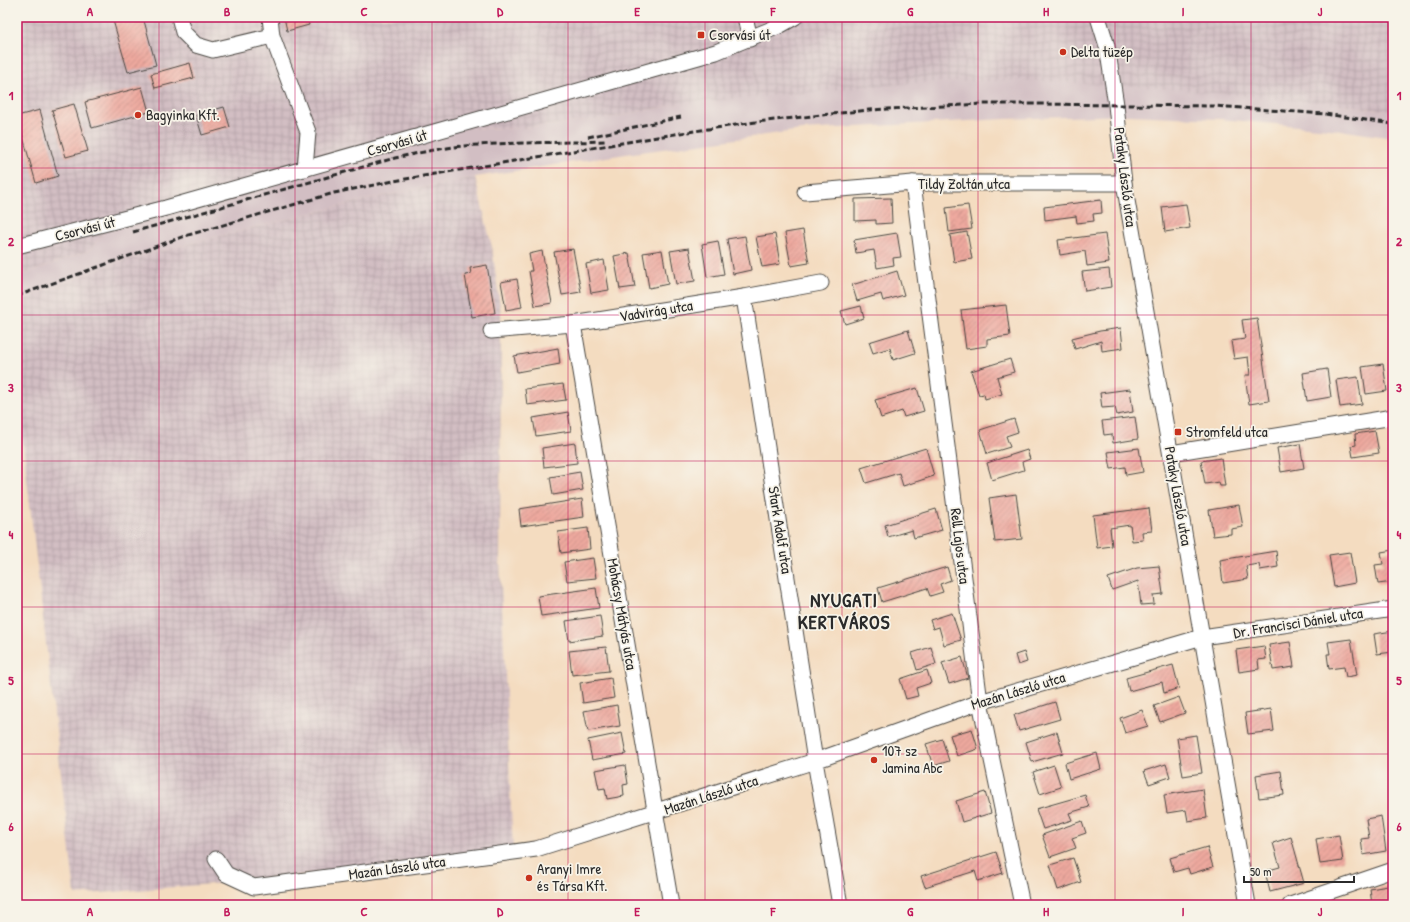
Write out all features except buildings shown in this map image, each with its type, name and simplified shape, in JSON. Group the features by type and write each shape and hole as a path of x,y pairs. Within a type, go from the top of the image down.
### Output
{"street":[{"path":"179,17 183,32 196,45 213,50 272,36"},
{"path":"270,17 272,36 308,132 305,169"},
{"path":"745,17 750,39"},
{"name":"Csorvási út","path":"17,246 166,208 716,52 750,39 795,17"},
{"name":"Pataky László utca","path":"1098,17 1107,46 1116,105 1124,184 1248,905"},
{"name":"Tildy Zoltán utca","path":"805,192 912,184 1124,184"},
{"name":"Rell Lajos utca","path":"912,184 980,702 1022,905"},
{"name":"Vadvirág utca","path":"491,331 573,324 744,297 821,283"},
{"name":"Stark Adolf utca","path":"744,297 815,761 840,905"},
{"name":"Mohácsy Mátyás utca","path":"573,324 671,905"},
{"path":"1170,453 1393,417"},
{"name":"Dr. Francisci Dániel utca","path":"1202,637 1393,609"},
{"name":"Mazán László utca","path":"216,860 226,874 254,887 536,849 655,813 815,761 980,702 1202,637"},
{"path":"1290,905 1393,870"}],"shaded area":[{"path":"17,17 1393,17 1393,112 1336,104 679,104 604,119 523,128 465,129 111,223 90,250 17,277"},
{"path":"1022,80 1146,87 1336,104 1393,112 1393,138 1340,130 1220,119 1129,115 1005,119 802,130 626,154 475,177 368,199 120,261 17,302 17,277 90,250 111,223 465,129 523,128 604,119 679,104 911,83"},
{"path":"475,177 492,247 501,314 500,561 513,852 237,882 75,895 17,392 17,302 120,261 368,199"}],"railway":[{"path":"17,296 185,236 334,193 394,181 681,133 756,122 869,110 983,104 1036,104 1214,106 1325,114 1393,124"},
{"path":"588,137 681,117"},
{"path":"133,232 395,158 438,149 517,143 605,141"}],"place":[{"name":"Csorvási út","path":"701,35"},
{"name":"Delta tüzép","path":"1063,52"},
{"name":"Bagyinka Kft.","path":"138,115"},
{"name":"Stromfeld utca","path":"1178,432"},
{"name":"107 sz Jamina Abc","path":"874,760"},
{"name":"Aranyi Imre és Társa Kft.","path":"529,878"}],"district":[{"name":"NYUGATI KERTVÁROS","path":"844,611"}]}
